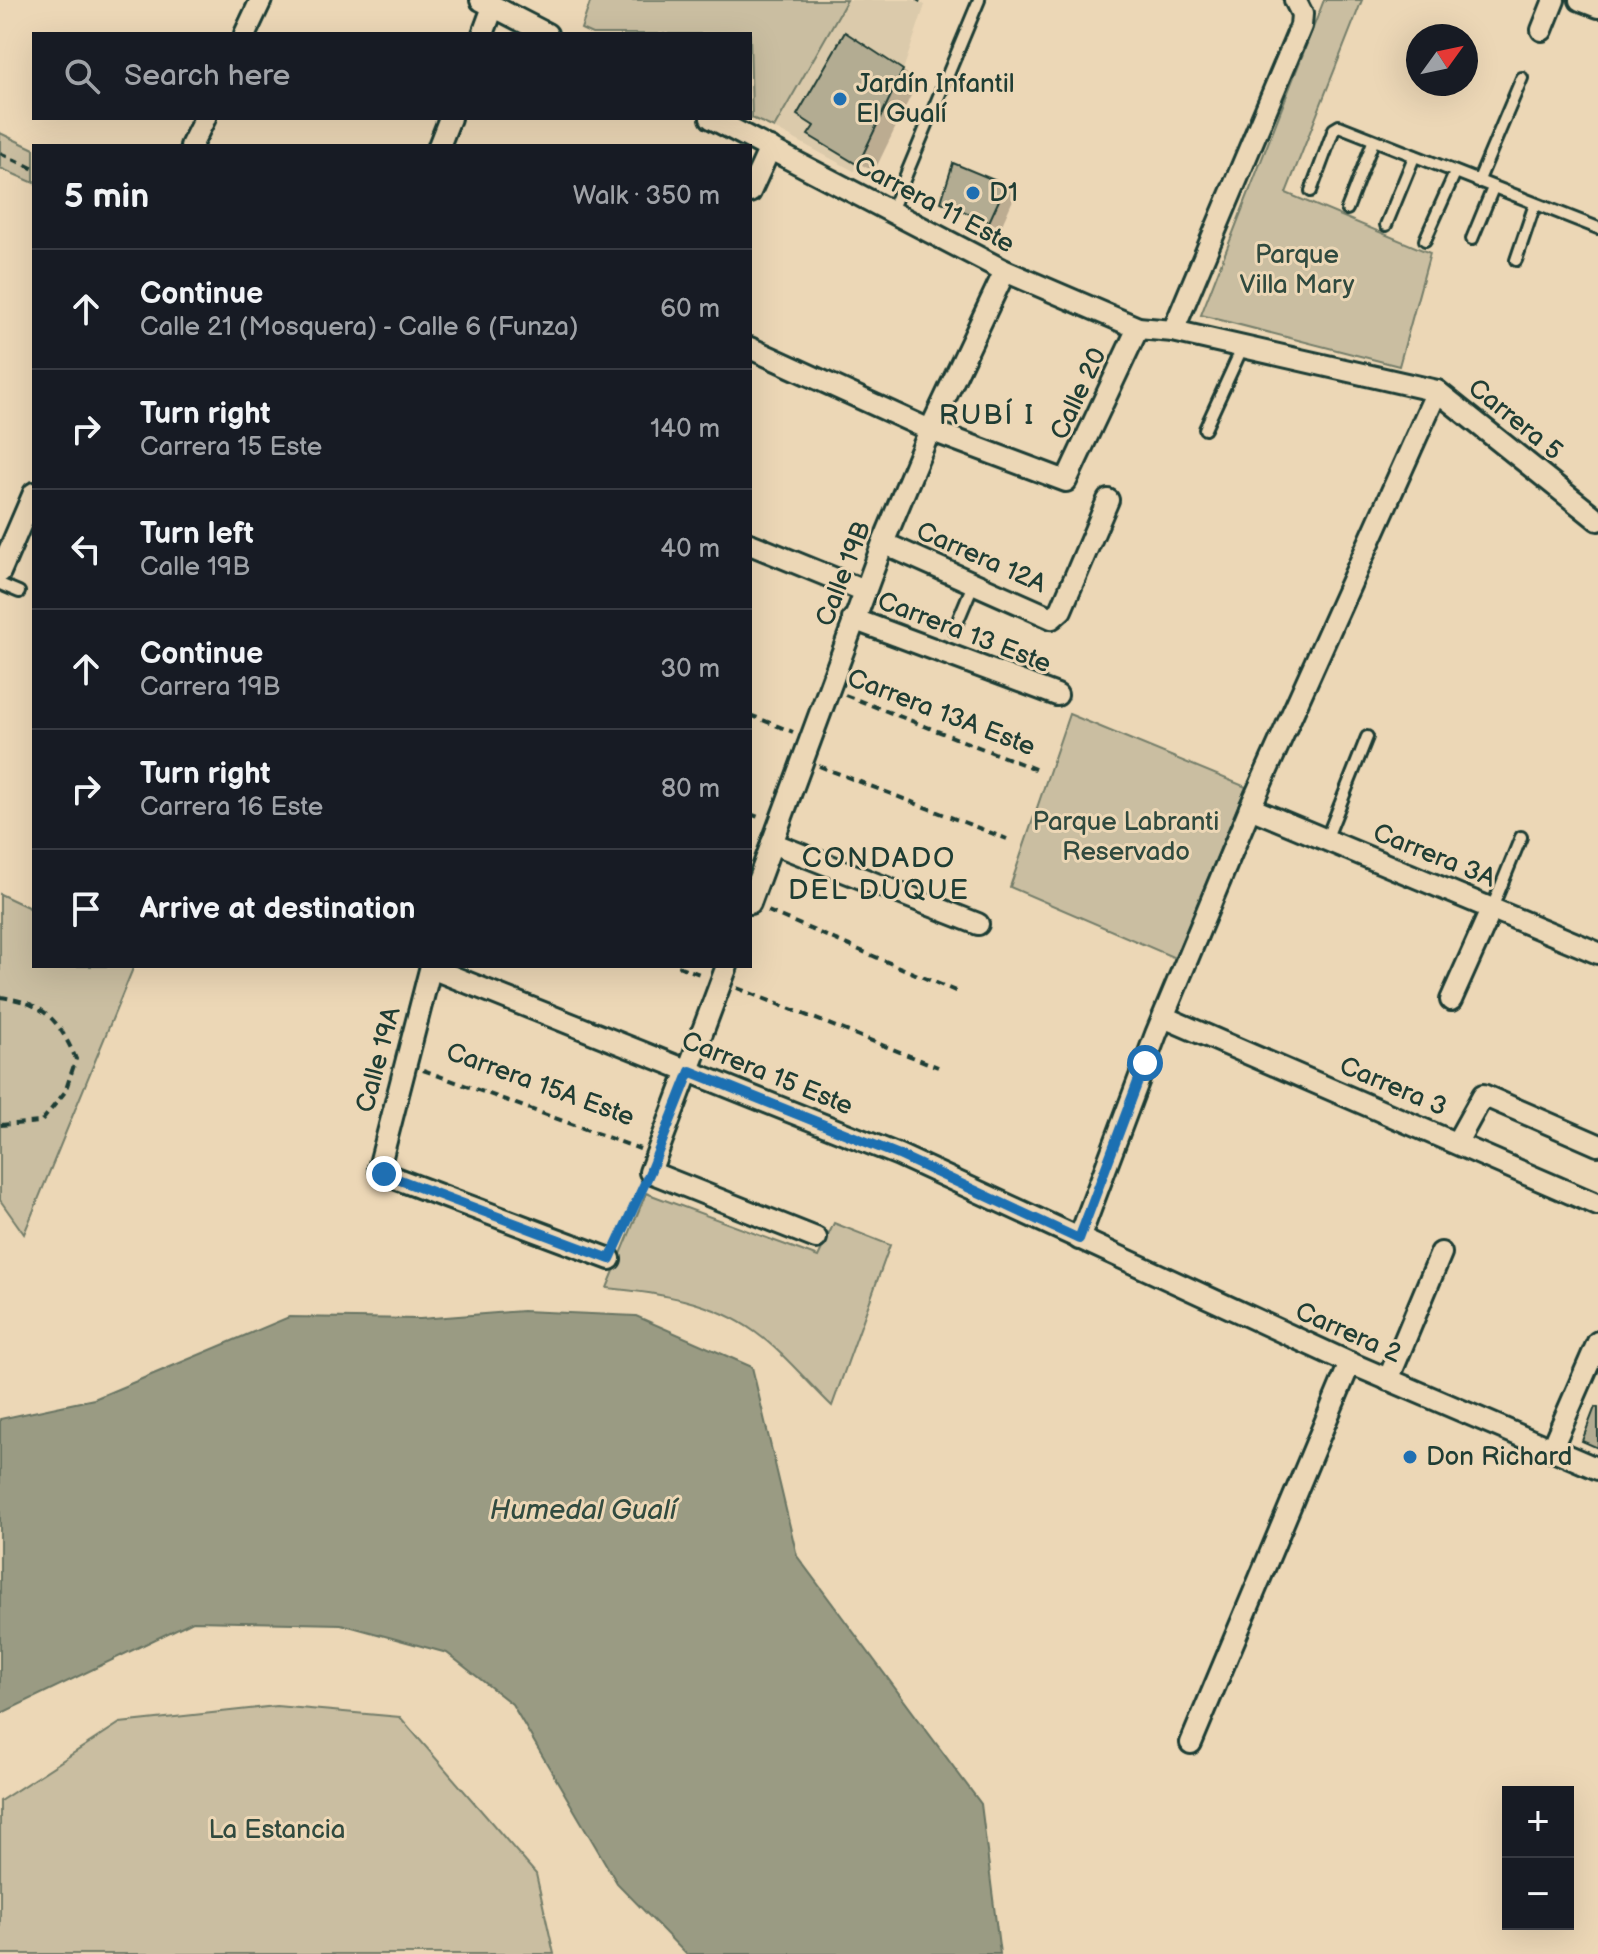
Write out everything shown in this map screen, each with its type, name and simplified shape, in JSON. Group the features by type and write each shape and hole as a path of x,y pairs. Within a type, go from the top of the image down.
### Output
{"street":[{"path":"246,32 261,0"},
{"path":"1542,30 1554,0"},
{"path":"1580,0 1598,7"},
{"path":"483,32 487,3 543,32"},
{"path":"1173,331 1301,26 1298,7"},
{"path":"192,144 204,120"},
{"path":"440,144 449,120"},
{"name":"Carrera 11 Este","path":"715,120 1005,271 1138,328"},
{"path":"752,188 770,148"},
{"name":"Calle 19B","path":"757,906 772,843 853,619 930,430 1005,271"},
{"path":"1079,1239 1156,1027 1250,808 1273,742 1437,391 1173,331 1138,328"},
{"name":"Calle 20","path":"930,430 1066,481 1138,328"},
{"path":"752,349 930,430"},
{"name":"Carrera 5","path":"1437,391 1597,517"},
{"path":"0,572 7,541 32,497"},
{"name":"Carrera 12A","path":"883,543 1052,618 1057,615 1108,500"},
{"name":"Carrera 13 Este","path":"752,545 865,591"},
{"name":"Carrera 13 Este","path":"853,619 1057,695"},
{"name":"Carrera 3A","path":"1250,808 1598,953"},
{"path":"772,843 978,924"},
{"path":"1451,1000 1492,908"},
{"name":"Calle 19A","path":"431,968 379,1168 384,1174 610,1259"},
{"name":"Carrera 15 Este","path":"433,968 899,1155 1079,1239"},
{"path":"724,974 654,1164 816,1238"},
{"name":"Carrera 3","path":"1156,1027 1457,1142 1598,1205"},
{"name":"Carrera 3","path":"1457,1142 1483,1095 1598,1145"},
{"name":"Carrera 2","path":"1079,1239 1388,1380 1598,1469"},
{"path":"1388,1380 1441,1253"},
{"path":"1551,1450 1598,1342"},
{"path":"1191,1743 1350,1363"}],"lane":[{"path":"891,211 979,0"},
{"path":"1478,182 1522,78"},
{"path":"1311,191 1334,129 1339,126 1373,142 1598,228"},
{"path":"1347,209 1373,142"},
{"path":"1386,225 1414,157"},
{"path":"1425,240 1455,173"},
{"path":"1472,239 1493,188"},
{"path":"1516,260 1535,204"},
{"path":"1205,429 1243,346"},
{"path":"954,630 974,582"},
{"path":"0,584 19,592"},
{"path":"1326,840 1367,737"},
{"path":"1492,908 1521,837"}],"path":[{"path":"0,153 32,168"},
{"name":"Carrera 13A Este","path":"828,688 1040,771"},
{"path":"752,716 810,739"},
{"path":"802,759 1007,839"},
{"path":"757,906 960,993"},
{"path":"690,968 724,974 938,1067"},
{"path":"0,997 24,1000 50,1014 76,1059 65,1092 41,1122 0,1125"},
{"name":"Carrera 15A Este","path":"405,1064 654,1164"},
{"path":"610,1259 654,1164"}],"shaded area":[{"name":"Jardín Infantil El Gualí","path":"847,0 914,0 925,5 903,70 854,171 774,128"}],"green space":[{"path":"591,0 847,0 774,128 752,118 752,32 588,32 581,29"},
{"name":"Parque Villa Mary","path":"1324,0 1362,0 1286,193 1430,253 1399,366 1201,315"},
{"path":"0,133 32,148 32,182 0,168"},
{"name":"Parque Labranti Reservado","path":"1069,714 1246,787 1175,958 1010,887"},
{"path":"0,894 32,909 32,968 133,968 24,1234 0,1200"},
{"path":"646,1193 818,1257 834,1223 890,1245 832,1406 775,1349 738,1321 684,1300 607,1288"},
{"name":"La Estancia","path":"276,1706 400,1717 536,1874 554,1954 0,1954 0,1801 120,1723"}],"water":[{"name":"Humedal Gualí","path":"523,1311 636,1316 752,1367 797,1556 981,1804 1000,1954 686,1954 617,1883 512,1704 447,1653 341,1624 193,1621 0,1714 0,1419 94,1399 289,1317 420,1319"}],"building":[{"path":"845,32 903,70 858,165 808,135 814,126 797,115"},
{"name":"D1","path":"953,163 1006,185 989,222 941,202"},
{"path":"1595,1407 1598,1408 1598,1448 1582,1441"}],"place":[{"name":"Jardín Infantil El Gualí","path":"840,99"},
{"name":"D1","path":"973,193"},
{"name":"Don Richard","path":"1410,1457"}],"district":[{"name":"RUBÍ I","path":"987,415"},
{"name":"CONDADO DEL DUQUE","path":"879,874"}],"route":[{"path":"384,1174 610,1259 650,1172 690,1071 899,1155 1079,1239 1145,1063"}]}
